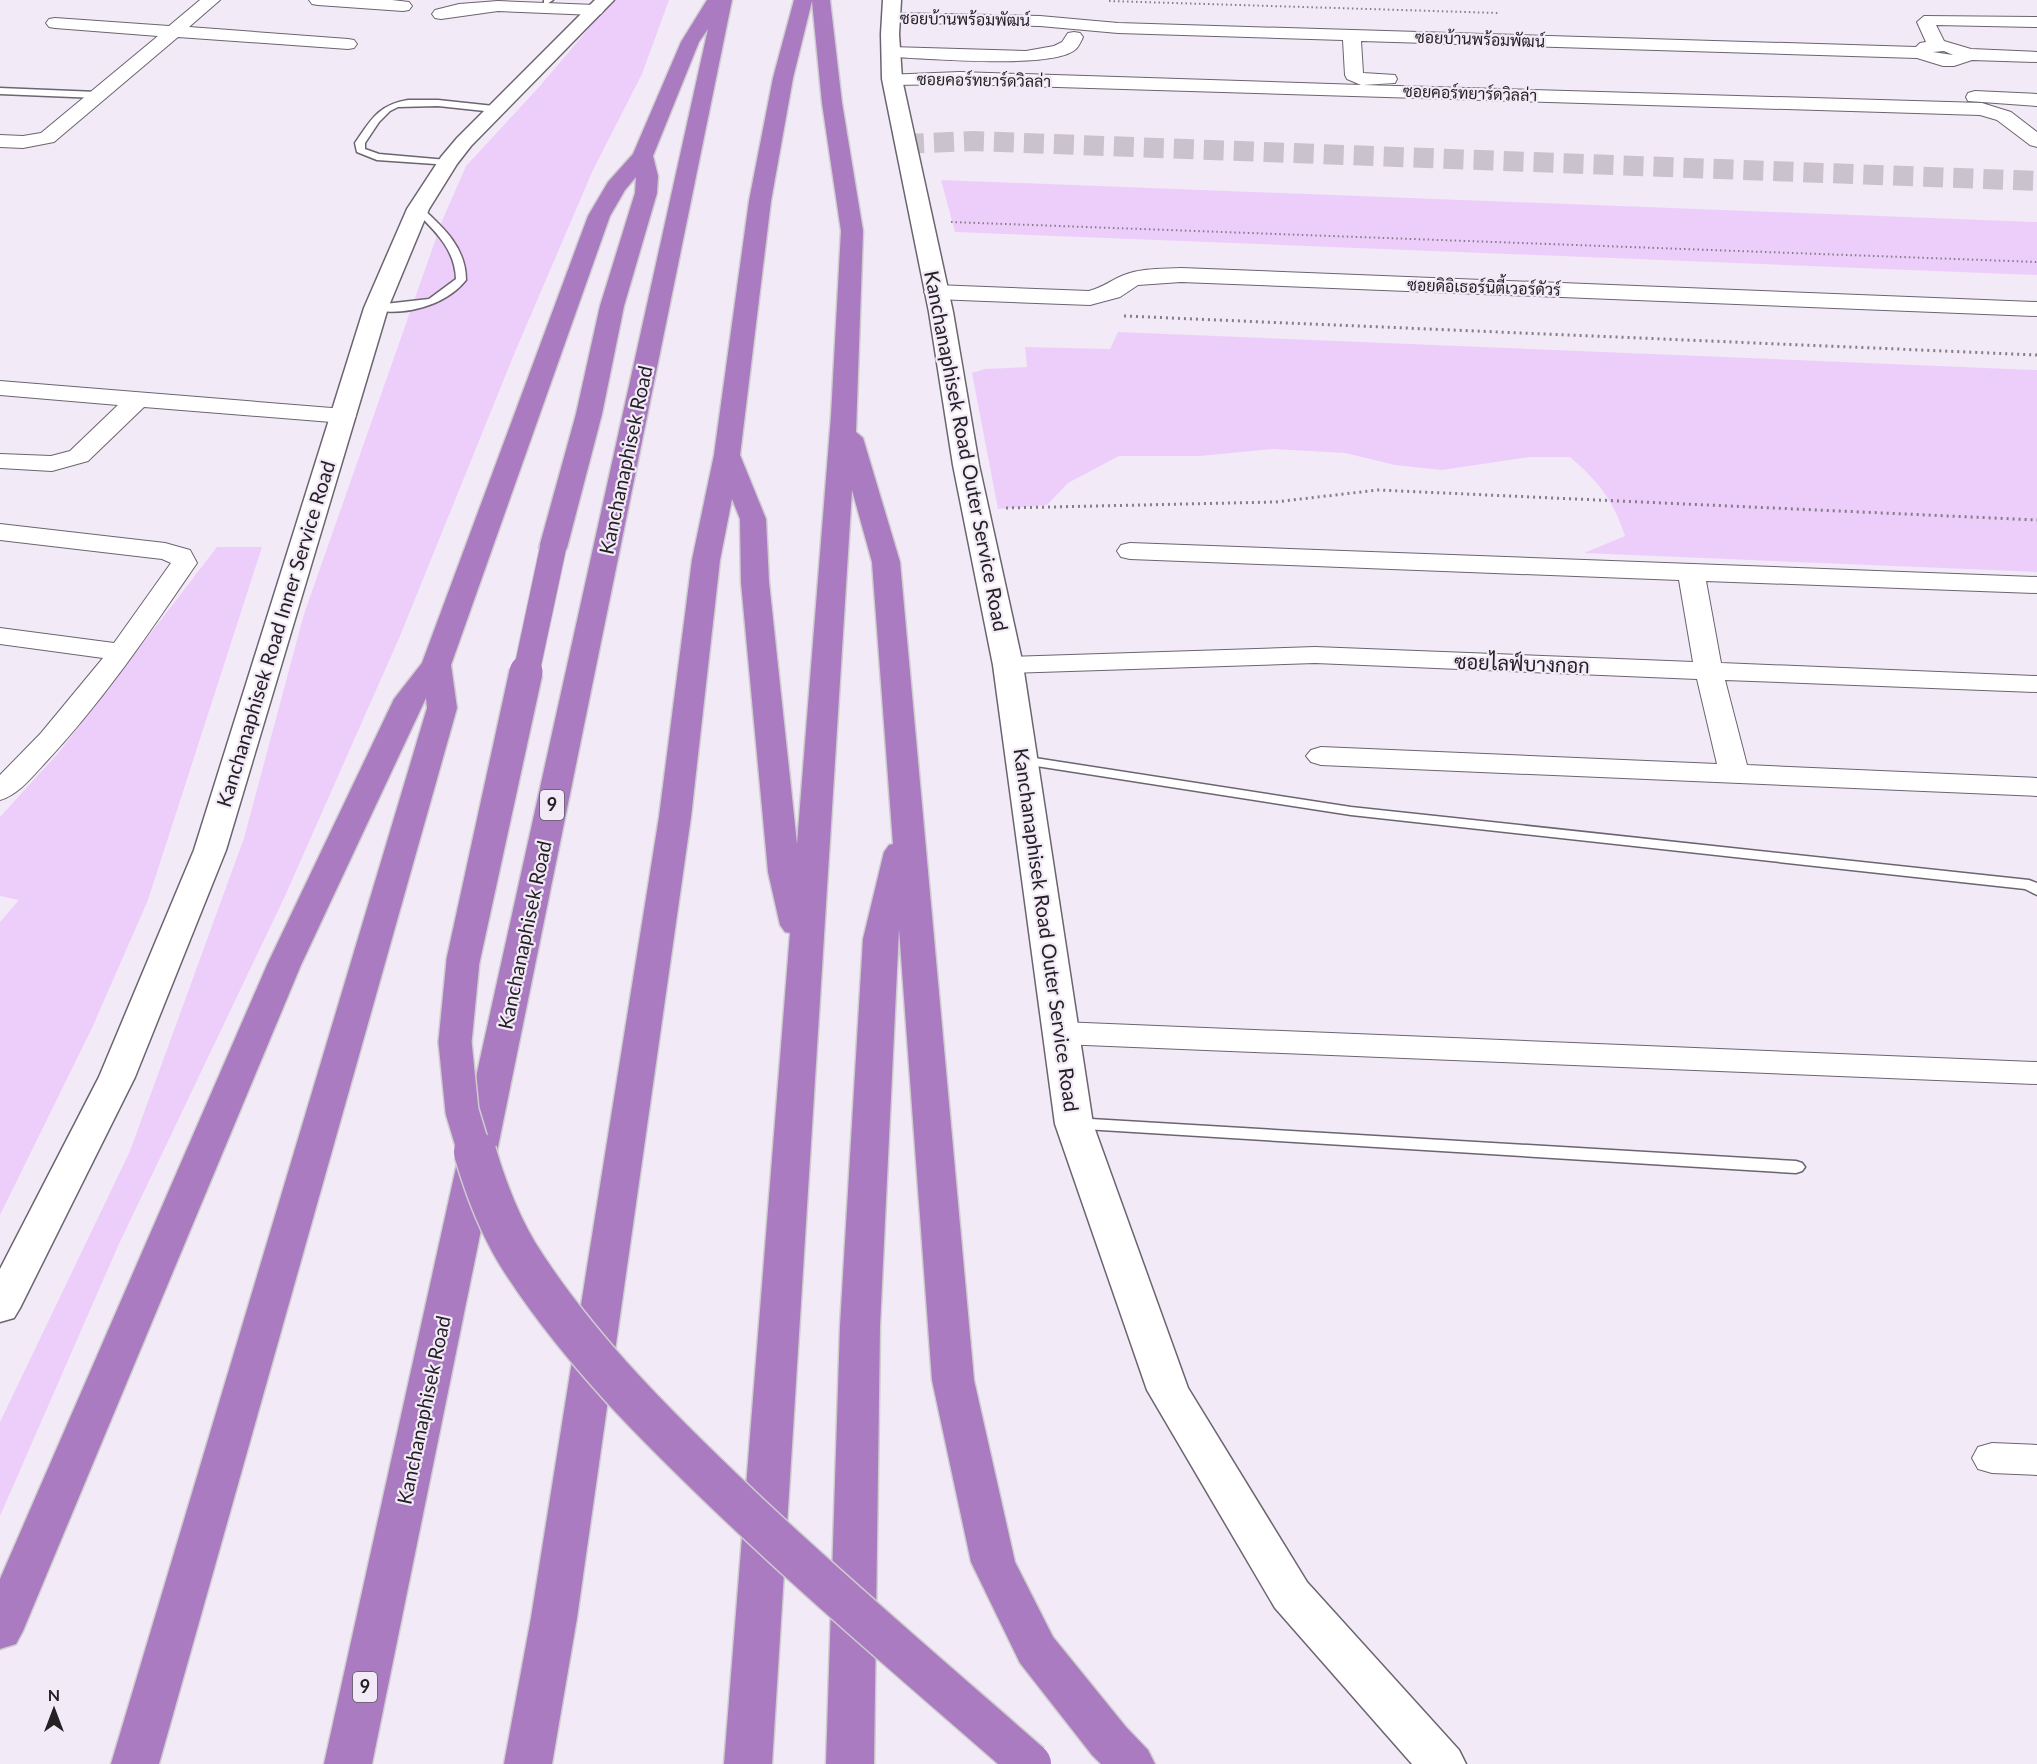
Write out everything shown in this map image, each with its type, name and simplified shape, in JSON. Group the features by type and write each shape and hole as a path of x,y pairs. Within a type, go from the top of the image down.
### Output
{"highway":[{"path":"0,1631 284,965 409,699 436,665 599,216 616,187 643,156 690,42 716,0"},
{"name":"Kanchanaphisek Road","path":"348,1764 723,0"},
{"path":"528,1764 554,1618 675,816 706,560 727,455 760,201 783,78 803,0"},
{"path":"748,1764 844,417 852,231 832,104 821,0"},
{"path":"643,156 647,176 646,193 612,306 589,414 553,548 464,961 455,1042 462,1111 484,1180 516,1251 566,1323 670,1441 796,1559 1030,1764"},
{"path":"844,417 886,562 953,1380 993,1562 1036,1650 1109,1741 1131,1764"},
{"path":"727,455 753,519 755,582 784,872 805,955"},
{"path":"135,1764 442,708 436,665"},
{"path":"850,1764 860,1326 880,939 907,821"}],"main road":[{"name":"Kanchanaphisek Road Inner Service Road","path":"0,1308 117,1077 210,850 376,308 418,209 447,163 494,109 600,5"},
{"name":"Kanchanaphisek Road Outer Service Road","path":"891,32 920,221 975,509 1008,664 1074,1124 1168,1390 1291,1595 1442,1764"}],"street":[{"path":"0,141 36,142 47,138 172,30 211,0"},
{"path":"318,0 403,6"},
{"path":"441,14 456,9 490,5 600,5"},
{"path":"1964,88 1934,53 1926,22 1930,20 2037,22"},
{"name":"ซอยบ้านพร้อมพัฒน์","path":"891,32 1040,21 1118,28 1934,53 1959,49 1966,54 2037,57"},
{"path":"55,23 348,44"},
{"path":"891,32 1034,55 1069,46 1074,37 1190,41"},
{"name":"ซอยคอร์ทยาร์ดวิลล่า","path":"891,32 960,78 1982,109 1995,111 2004,116 2037,141"},
{"path":"1352,34 1354,75 1361,79 1964,88 2037,100"},
{"name":"ซอยดิอิเธอร์นิตี้เวอร์ดัวร์","path":"935,292 1090,298 1112,292 1130,280 1147,276 1181,275 2037,309"},
{"path":"0,388 344,416"},
{"path":"0,461 52,464 79,456 138,400"},
{"path":"0,532 165,551 181,556 184,563 123,652 30,764 0,791"},
{"path":"1130,551 2037,585"},
{"path":"1691,572 1709,672 1734,775"},
{"path":"0,636 123,652"},
{"name":"ซอยไลฟ์บางกอก","path":"1008,664 1315,655 2037,684"},
{"path":"1321,756 2037,787"},
{"path":"0,760 30,764"},
{"path":"1061,1033 2037,1073"},
{"path":"1992,1458 2037,1460"}],"lane":[{"path":"0,91 97,95"},
{"path":"447,163 377,157 360,150 360,143 387,108 399,104 494,109"},
{"path":"376,308 425,304 439,300 448,294 460,280 462,269 449,239 418,209"},
{"path":"1022,760 1351,811 2029,885 2037,890"},
{"path":"1074,1124 1796,1167"}],"path":[{"path":"1106,1 1498,13"},
{"path":"920,221 2037,262"},
{"path":"1120,316 2037,355"},
{"path":"975,509 1275,502 1378,490 2037,520"}],"shaded area":[{"path":"613,0 669,0 642,74 593,170 515,352 400,636 285,896 118,1246 0,1516 0,1422 130,1151 244,838 304,614 442,221 466,166 539,87"},
{"path":"941,180 2037,222 2037,275 955,232"},
{"path":"1118,332 2037,370 2037,572 1584,553 1625,536 1604,492 1570,457 1530,457 1442,470 1395,465 1345,453 1273,449 1200,456 1119,456 1068,483 1047,505 998,509 972,373 985,369 1027,367 1025,347 1110,349"},
{"path":"217,547 262,547 148,900 92,1028 0,1215 0,922 19,900 0,896 0,817 59,752"}],"tunnel":[{"path":"904,144 973,141 2037,181"}]}
